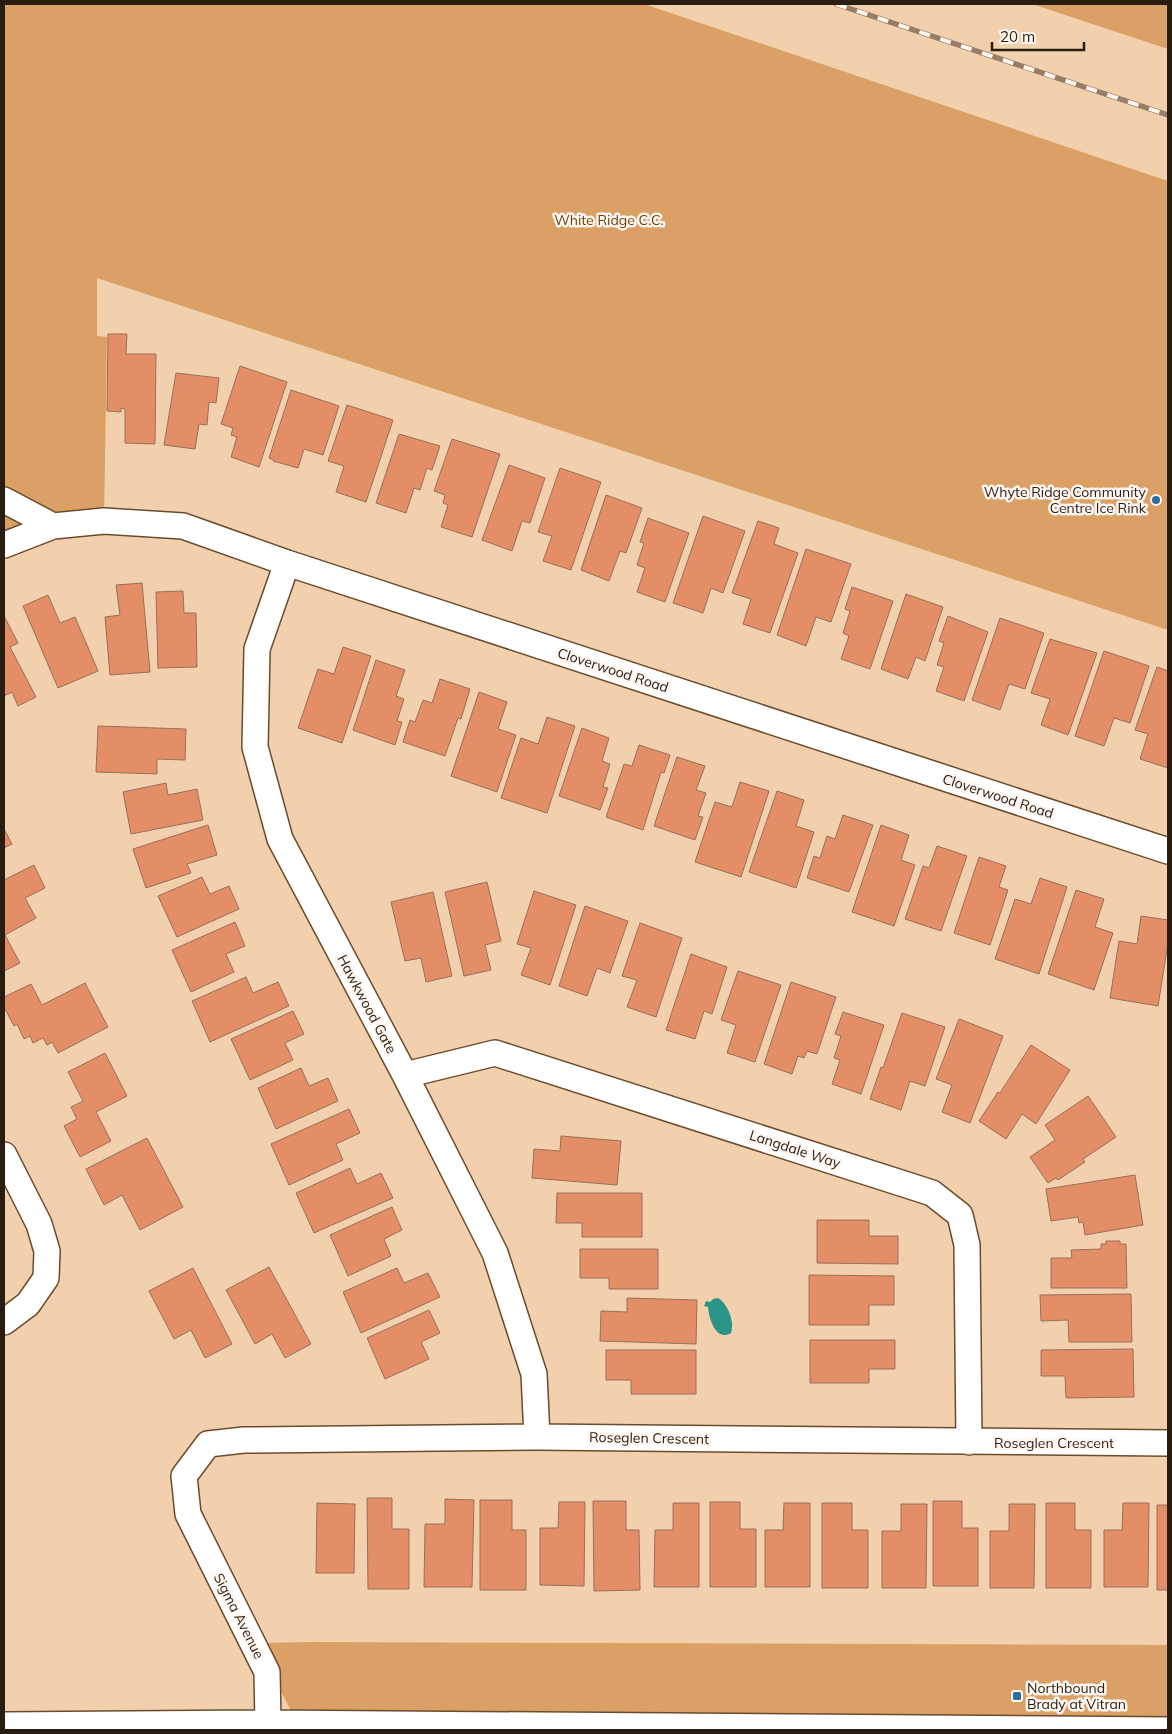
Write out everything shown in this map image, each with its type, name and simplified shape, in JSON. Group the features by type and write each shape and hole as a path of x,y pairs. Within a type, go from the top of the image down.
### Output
{"street":[{"path":"4,500 53,526"},
{"name":"Cloverwood Road","path":"4,545 53,526 104,521 183,526 287,563 1168,852"},
{"name":"Hawkwood Gate","path":"287,563 257,649 255,747 280,839 405,1075 495,1253 534,1374 537,1437"},
{"name":"Langdale Way","path":"405,1075 495,1053 932,1193 960,1215 967,1245 969,1442"},
{"path":"4,1156 39,1224 46,1250 46,1278 28,1304 4,1322"},
{"name":"Roseglen Crescent","path":"188,1514 184,1476 208,1444 244,1440 537,1437 1168,1443"},
{"name":"Sigma Avenue","path":"188,1514 267,1672 268,1723"},
{"path":"4,1725 268,1723 1168,1730"}],"green space":[{"name":"White Ridge C.C.","path":"4,4 644,4 1168,181 1168,630 97,278 97,336 107,337 104,521 4,545"},
{"path":"1032,4 1168,4 1168,49"},
{"path":"255,1643 1168,1645 1168,1722 295,1718"}],"water":[{"path":"718,1298 725,1304 731,1319 731,1333 726,1335 717,1332 712,1323 708,1307 704,1306 706,1301 710,1302"}],"building":[{"path":"108,334 127,334 126,354 156,354 155,444 125,443 125,409 121,408 121,412 107,411"},
{"path":"240,366 287,382 259,467 231,457 237,437 231,435 233,428 221,424"},
{"path":"176,373 219,378 216,403 209,402 207,425 199,424 195,449 164,445"},
{"path":"291,390 339,406 323,455 304,449 298,468 273,461 269,458"},
{"path":"347,405 393,420 366,502 336,492 344,466 328,461"},
{"path":"399,434 440,446 432,470 427,468 420,490 414,488 406,513 376,503"},
{"path":"452,439 500,454 472,537 441,527 448,505 443,503 445,495 434,491"},
{"path":"509,465 545,478 530,523 522,521 512,551 482,540"},
{"path":"560,468 601,482 571,570 543,561 552,536 538,532"},
{"path":"606,495 642,508 626,553 620,551 609,581 581,570"},
{"path":"703,516 745,531 723,593 711,588 703,613 673,603"},
{"path":"648,518 689,533 665,602 637,592 645,568 637,565 644,543 640,542"},
{"path":"758,521 779,528 774,544 798,553 770,633 743,624 751,599 732,593"},
{"path":"806,549 851,564 831,622 816,617 806,646 777,635"},
{"path":"142,583 150,672 110,675 105,617 120,615 116,585"},
{"path":"852,587 893,601 870,669 841,659 849,636 843,633 850,611 845,609"},
{"path":"183,591 184,613 196,613 197,667 158,668 156,592"},
{"path":"906,594 943,607 925,661 916,657 908,679 881,669"},
{"path":"48,595 60,623 75,617 98,671 58,688 23,606"},
{"path":"4,616 18,643 10,647 36,697 18,706 12,692 4,696"},
{"path":"948,616 988,632 964,701 936,691 944,667 937,665 944,643 939,641"},
{"path":"1000,618 1044,633 1025,689 1009,684 1000,710 972,700"},
{"path":"1050,639 1097,653 1068,735 1041,725 1050,699 1031,693"},
{"path":"343,647 371,656 342,743 298,728 318,669 334,674"},
{"path":"1104,651 1149,666 1130,723 1114,718 1104,746 1075,736"},
{"path":"376,660 405,670 396,696 404,699 397,721 402,722 395,745 353,730"},
{"path":"1157,667 1168,671 1168,768 1140,759 1148,734 1135,730"},
{"path":"440,679 470,689 461,719 458,718 445,756 403,742 410,720 415,722 423,700 432,703"},
{"path":"479,692 507,702 498,729 516,735 497,792 451,776"},
{"path":"547,717 575,726 547,813 501,798 521,738 538,744"},
{"path":"98,726 186,729 185,760 157,759 157,774 96,772"},
{"path":"582,728 609,738 602,761 610,764 603,787 608,788 600,810 559,796"},
{"path":"639,745 670,755 664,773 661,772 643,830 606,817 624,764 632,766"},
{"path":"677,757 705,766 696,790 706,793 698,816 703,817 695,840 654,826"},
{"path":"740,782 769,791 741,877 695,862 715,802 732,807"},
{"path":"166,783 168,795 197,789 203,820 131,834 123,792"},
{"path":"777,791 804,800 796,826 814,832 796,888 749,872"},
{"path":"843,815 873,825 849,892 807,878 814,856 820,858 827,836 835,839"},
{"path":"208,825 217,855 187,864 191,873 146,888 133,849"},
{"path":"881,825 909,835 901,860 915,865 894,926 852,912"},
{"path":"4,829 12,844 4,848"},
{"path":"937,846 967,856 941,931 905,919 923,866 929,868"},
{"path":"979,857 1006,866 999,887 1008,890 990,945 954,933"},
{"path":"34,865 45,888 25,898 36,918 5,935 20,963 4,971 4,880"},
{"path":"202,877 210,894 229,886 239,909 177,937 158,896"},
{"path":"1040,878 1067,887 1039,974 995,959 1015,899 1031,904"},
{"path":"487,882 501,941 485,945 491,970 464,976 445,892"},
{"path":"1076,890 1104,899 1095,927 1113,933 1094,990 1048,974"},
{"path":"534,891 576,905 550,985 521,975 531,948 517,944"},
{"path":"433,892 452,976 426,982 421,958 405,961 391,902"},
{"path":"585,906 628,921 610,973 597,968 587,996 559,986"},
{"path":"1141,916 1168,920 1168,943 1158,1006 1110,998 1119,941 1137,944"},
{"path":"235,922 245,946 226,954 234,972 191,992 172,950"},
{"path":"640,923 682,938 656,1017 627,1007 637,980 622,976"},
{"path":"691,954 727,967 712,1014 704,1011 695,1039 666,1030"},
{"path":"738,971 781,985 755,1062 727,1053 736,1025 721,1020"},
{"path":"246,977 253,993 278,982 289,1006 210,1042 192,1001"},
{"path":"791,982 836,997 817,1054 807,1051 804,1058 798,1056 792,1074 764,1064"},
{"path":"85,983 108,1027 58,1053 52,1042 47,1045 43,1038 33,1043 30,1036 24,1039 17,1024 14,1026 4,1007 4,997 31,984 42,1005"},
{"path":"293,1011 304,1034 285,1043 293,1060 250,1080 231,1039"},
{"path":"843,1012 884,1025 861,1094 832,1084 840,1060 834,1058 841,1036 835,1034"},
{"path":"902,1013 945,1027 925,1086 910,1081 901,1110 870,1099"},
{"path":"959,1019 1003,1036 970,1123 942,1112 952,1085 936,1079"},
{"path":"1031,1045 1070,1070 1036,1124 1022,1114 1006,1139 979,1121 998,1092 1000,1093"},
{"path":"105,1053 127,1096 96,1112 111,1141 80,1157 64,1126 77,1119 71,1107 83,1101 68,1072"},
{"path":"301,1068 309,1086 328,1078 338,1101 276,1129 258,1088"},
{"path":"1088,1096 1116,1137 1083,1159 1085,1162 1058,1180 1056,1178 1048,1183 1030,1157 1055,1140 1045,1125"},
{"path":"349,1109 360,1133 336,1144 343,1160 289,1185 271,1144"},
{"path":"561,1136 621,1141 617,1185 532,1178 534,1149 560,1151"},
{"path":"147,1138 183,1207 140,1230 122,1195 104,1205 86,1169"},
{"path":"350,1168 357,1184 381,1173 393,1198 314,1233 296,1193"},
{"path":"1135,1175 1143,1225 1085,1235 1083,1222 1079,1223 1078,1217 1051,1221 1046,1189"},
{"path":"557,1193 642,1193 642,1237 582,1237 582,1223 556,1223"},
{"path":"392,1207 402,1230 384,1239 391,1256 348,1276 330,1235"},
{"path":"817,1220 869,1220 869,1236 898,1236 898,1264 817,1263"},
{"path":"1106,1241 1120,1241 1120,1244 1126,1244 1127,1288 1051,1288 1051,1258 1072,1258 1071,1250 1101,1249 1101,1244 1106,1244"},
{"path":"580,1249 658,1249 658,1289 609,1289 609,1278 580,1278"},
{"path":"269,1267 311,1344 285,1358 272,1334 255,1344 226,1290"},
{"path":"193,1268 232,1344 205,1358 191,1330 174,1339 149,1291"},
{"path":"397,1268 404,1283 428,1273 440,1297 361,1333 343,1292"},
{"path":"809,1275 894,1276 894,1305 869,1305 869,1325 809,1325"},
{"path":"1131,1294 1132,1342 1069,1342 1068,1320 1041,1321 1040,1295"},
{"path":"627,1298 697,1300 696,1344 600,1341 601,1311 627,1312"},
{"path":"429,1310 440,1333 421,1342 429,1359 385,1379 367,1338"},
{"path":"810,1340 895,1340 895,1369 869,1369 869,1383 810,1383"},
{"path":"1133,1349 1134,1397 1066,1398 1065,1376 1041,1376 1041,1350"},
{"path":"606,1350 696,1350 696,1394 631,1394 631,1380 606,1380"},
{"path":"367,1498 392,1498 392,1529 409,1529 409,1589 368,1589"},
{"path":"445,1499 474,1500 472,1587 424,1587 425,1524 445,1524"},
{"path":"480,1500 512,1500 512,1530 526,1530 526,1590 480,1590"},
{"path":"593,1501 626,1501 626,1530 639,1530 640,1590 594,1591"},
{"path":"933,1501 962,1501 962,1528 978,1528 978,1586 933,1586"},
{"path":"559,1502 585,1502 584,1586 540,1585 540,1528 558,1528"},
{"path":"710,1502 740,1502 740,1529 756,1529 756,1587 710,1587"},
{"path":"317,1503 355,1504 354,1573 316,1573"},
{"path":"673,1503 699,1503 699,1587 654,1587 655,1530 673,1530"},
{"path":"784,1503 810,1503 810,1587 765,1587 765,1530 783,1530"},
{"path":"822,1503 852,1503 852,1530 868,1530 868,1588 822,1588"},
{"path":"1046,1503 1075,1503 1075,1530 1091,1530 1091,1588 1046,1588"},
{"path":"1123,1503 1149,1503 1148,1587 1104,1587 1104,1530 1122,1530"},
{"path":"901,1504 927,1504 926,1588 882,1588 882,1531 901,1531"},
{"path":"1009,1504 1035,1504 1034,1588 990,1588 990,1531 1009,1531"},
{"path":"1157,1505 1168,1505 1168,1590 1157,1590"}],"railway":[{"path":"836,4 1168,115"}],"place":[{"name":"Whyte Ridge Community Centre Ice Rink","path":"1156,500"},
{"name":"Northbound Brady at Vitran","path":"1017,1696"}]}
